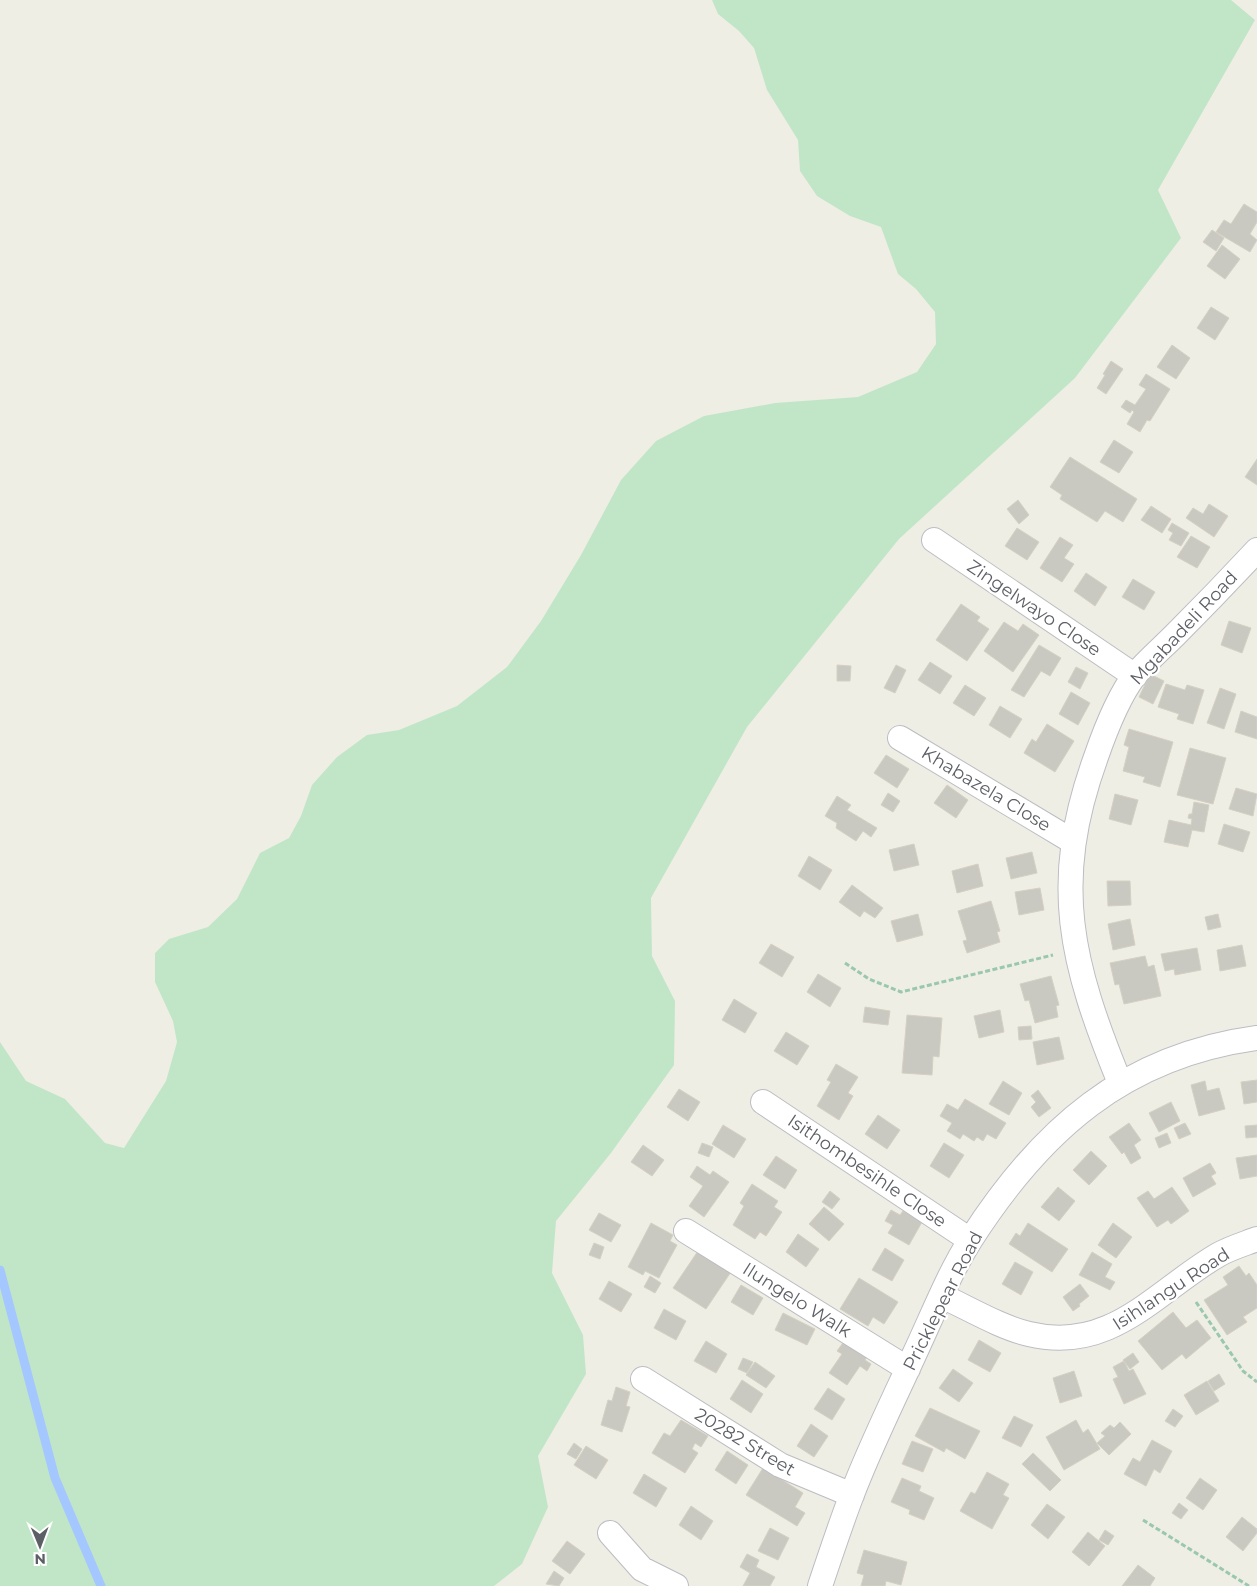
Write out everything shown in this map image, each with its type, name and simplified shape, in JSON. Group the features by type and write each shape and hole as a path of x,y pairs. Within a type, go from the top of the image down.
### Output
{"street":[{"name":"Zingelwayo Close","path":"934,540 1135,676"},
{"name":"Mgabadeli Road","path":"1120,1083 1087,997 1075,950 1071,922 1072,841 1082,801 1107,726 1135,676 1257,550"},
{"name":"Khabazela Close","path":"900,738 1072,841"},
{"name":"Pricklepear Road","path":"820,1586 852,1495 942,1296 970,1240 1012,1182 1038,1150 1079,1112 1120,1083 1193,1050 1257,1038"},
{"name":"Isithombesihle Close","path":"763,1102 970,1240"},
{"name":"Ilungelo Walk","path":"686,1231 908,1369"},
{"name":"Isihlangu Road","path":"942,1296 1028,1334 1053,1338 1080,1337 1106,1331 1124,1321 1219,1254 1257,1239"},
{"name":"20282 Street","path":"643,1379 780,1465 852,1495"},
{"path":"610,1533 642,1568 676,1586"}],"path":[{"path":"845,963 869,979 901,992 1075,950"},
{"path":"1182,1280 1244,1371 1257,1382"},
{"path":"1143,1520 1249,1586"}],"green space":[{"path":"712,0 1231,0 1255,20 1158,190 1181,238 1075,378 899,539 747,727 651,898 652,956 675,1001 674,1065 611,1153 556,1221 552,1273 583,1335 586,1374 538,1456 548,1507 522,1564 494,1586 0,1586 0,1042 26,1081 65,1099 105,1143 124,1148 166,1081 177,1042 173,1021 155,982 155,953 169,939 208,927 237,899 260,853 289,838 301,816 312,785 337,757 367,735 399,730 457,706 507,667 541,621 581,555 621,480 656,441 704,416 775,403 858,397 917,372 936,344 935,312 916,289 898,274 881,227 850,216 817,196 800,171 798,140 767,90 754,48 739,31 718,14"}],"building":[{"path":"1244,204 1257,212 1257,222 1250,234 1257,240 1250,252 1216,232 1224,220 1231,224"},
{"path":"1212,230 1224,238 1216,251 1203,242"},
{"path":"1222,245 1240,259 1225,279 1207,266"},
{"path":"1211,307 1229,318 1215,340 1197,328"},
{"path":"1172,345 1190,358 1176,379 1157,367"},
{"path":"1111,361 1123,369 1106,394 1097,388"},
{"path":"1146,374 1170,389 1150,421 1147,420 1140,432 1127,424 1134,412 1132,410 1130,413 1121,407 1126,400 1135,405 1146,389 1139,385"},
{"path":"1114,440 1133,452 1119,473 1100,462"},
{"path":"1070,457 1137,499 1123,522 1105,511 1097,522 1060,499 1062,495 1050,487"},
{"path":"1257,459 1257,485 1245,477"},
{"path":"1018,500 1029,515 1019,524 1007,509"},
{"path":"1209,504 1228,516 1214,537 1186,518 1193,508 1203,514"},
{"path":"1151,506 1171,519 1162,533 1141,520"},
{"path":"1172,523 1189,533 1181,546 1169,540 1173,533 1168,530"},
{"path":"1017,528 1039,542 1027,560 1005,546"},
{"path":"1191,536 1210,547 1197,568 1177,557"},
{"path":"1060,537 1073,545 1064,558 1074,564 1062,582 1040,568"},
{"path":"1086,573 1107,587 1095,606 1074,591"},
{"path":"1133,579 1155,592 1144,610 1122,597"},
{"path":"961,604 980,617 977,621 989,629 967,661 936,640"},
{"path":"1229,621 1251,628 1242,653 1221,645"},
{"path":"1004,622 1018,631 1023,624 1039,635 1013,672 984,651"},
{"path":"1039,645 1061,658 1050,676 1041,671 1024,697 1011,690"},
{"path":"930,662 952,676 940,694 918,680"},
{"path":"837,665 851,666 850,681 837,681"},
{"path":"896,665 906,670 895,693 884,688"},
{"path":"1076,667 1088,673 1080,689 1068,682"},
{"path":"1150,674 1164,681 1153,704 1139,697"},
{"path":"1166,684 1185,690 1187,685 1204,690 1193,724 1177,719 1179,714 1158,707"},
{"path":"965,685 986,698 974,716 953,703"},
{"path":"1220,688 1236,694 1224,729 1207,723"},
{"path":"1071,692 1090,703 1078,725 1059,714"},
{"path":"1000,706 1022,719 1010,738 989,725"},
{"path":"1241,711 1257,717 1257,739 1235,732"},
{"path":"1047,724 1074,741 1055,772 1024,753 1032,739 1036,742"},
{"path":"1129,729 1173,742 1160,787 1143,782 1145,777 1123,771 1129,747 1124,745"},
{"path":"1190,748 1226,758 1213,804 1177,795"},
{"path":"886,755 909,769 897,788 874,773"},
{"path":"947,785 968,800 956,818 934,803"},
{"path":"1236,788 1257,794 1253,816 1229,809"},
{"path":"888,793 900,801 893,812 881,805"},
{"path":"1115,794 1138,800 1131,825 1109,819"},
{"path":"837,796 851,805 847,810 877,828 871,837 863,831 856,841 836,828 837,823 825,816"},
{"path":"1194,802 1209,805 1204,832 1192,830 1188,847 1164,842 1169,820 1191,825 1192,819 1188,818 1189,814 1192,814"},
{"path":"1224,824 1250,832 1243,852 1218,844"},
{"path":"914,844 919,865 894,871 889,850"},
{"path":"1032,852 1037,873 1011,879 1006,858"},
{"path":"809,856 832,870 820,890 798,876"},
{"path":"978,864 983,886 957,893 952,871"},
{"path":"1107,881 1130,881 1131,905 1108,906"},
{"path":"852,885 883,908 875,918 864,911 860,917 839,902"},
{"path":"1040,888 1044,910 1019,915 1015,892"},
{"path":"991,901 1000,931 997,932 1000,942 967,953 963,941 967,940 958,911"},
{"path":"918,914 923,935 897,942 891,921"},
{"path":"1218,914 1221,927 1208,930 1205,917"},
{"path":"1130,919 1135,945 1113,950 1108,924"},
{"path":"771,944 794,957 782,977 759,963"},
{"path":"1242,945 1246,966 1220,971 1217,950"},
{"path":"1197,948 1201,970 1175,975 1174,969 1165,971 1161,954"},
{"path":"1145,956 1148,967 1154,965 1161,996 1124,1004 1119,984 1115,985 1110,963"},
{"path":"818,974 841,988 830,1007 807,992"},
{"path":"1051,976 1059,1005 1056,1006 1058,1017 1035,1023 1029,1000 1025,1001 1020,984"},
{"path":"734,999 757,1013 745,1033 722,1020"},
{"path":"865,1007 890,1011 888,1025 863,1022"},
{"path":"1000,1010 1004,1032 979,1038 974,1016"},
{"path":"907,1015 942,1018 939,1057 933,1056 932,1075 902,1073"},
{"path":"1031,1026 1032,1039 1019,1040 1018,1027"},
{"path":"786,1032 809,1046 797,1065 774,1051"},
{"path":"1059,1037 1064,1059 1037,1065 1033,1042"},
{"path":"836,1064 858,1077 848,1093 853,1096 839,1120 817,1106 831,1082 827,1080"},
{"path":"1257,1080 1257,1102 1244,1104 1241,1082"},
{"path":"1003,1081 1022,1093 1009,1115 989,1104"},
{"path":"1205,1081 1207,1091 1219,1088 1225,1109 1199,1116 1191,1085"},
{"path":"679,1089 700,1102 688,1121 667,1107"},
{"path":"1038,1090 1051,1108 1039,1117 1031,1107 1036,1102 1031,1096"},
{"path":"965,1099 1006,1123 996,1139 987,1134 983,1141 977,1137 974,1141 963,1134 960,1139 947,1131 952,1123 940,1116 947,1104 958,1110"},
{"path":"1171,1102 1180,1121 1159,1132 1149,1113"},
{"path":"878,1115 900,1130 887,1149 865,1134"},
{"path":"1129,1123 1141,1140 1134,1145 1141,1158 1131,1164 1124,1152 1122,1154 1109,1137"},
{"path":"1185,1123 1191,1134 1179,1139 1174,1128"},
{"path":"723,1125 746,1139 734,1158 712,1144"},
{"path":"1257,1125 1257,1137 1246,1138 1245,1126"},
{"path":"1167,1133 1171,1143 1159,1148 1155,1138"},
{"path":"702,1143 713,1147 709,1157 698,1153"},
{"path":"944,1143 964,1155 949,1178 930,1166"},
{"path":"643,1145 664,1160 652,1176 631,1162"},
{"path":"1091,1151 1107,1166 1089,1185 1073,1170"},
{"path":"1257,1155 1257,1176 1240,1179 1236,1158"},
{"path":"776,1156 797,1170 785,1189 763,1175"},
{"path":"1210,1163 1216,1173 1211,1176 1216,1184 1193,1197 1183,1178"},
{"path":"697,1166 710,1175 713,1171 729,1182 704,1217 689,1206 703,1186 690,1177"},
{"path":"752,1184 778,1201 774,1207 782,1212 766,1236 760,1232 755,1239 733,1225 744,1206 740,1203"},
{"path":"1058,1187 1075,1201 1059,1221 1041,1207"},
{"path":"1172,1187 1189,1211 1171,1224 1168,1220 1157,1227 1137,1198 1148,1191 1154,1199"},
{"path":"830,1191 840,1199 832,1209 822,1202"},
{"path":"824,1207 844,1224 829,1241 809,1224"},
{"path":"891,1210 900,1215 903,1211 922,1222 909,1245 888,1233 893,1225 885,1221"},
{"path":"599,1213 621,1225 611,1242 589,1230"},
{"path":"651,1223 673,1235 670,1241 677,1245 659,1278 645,1271 643,1275 628,1267"},
{"path":"1028,1223 1068,1249 1052,1272 1009,1244 1016,1233 1020,1236"},
{"path":"1113,1223 1132,1237 1116,1258 1098,1245"},
{"path":"798,1234 819,1249 806,1267 786,1252"},
{"path":"594,1243 604,1247 600,1259 589,1255"},
{"path":"702,1245 735,1266 706,1309 673,1288"},
{"path":"885,1248 904,1260 892,1281 872,1270"},
{"path":"1092,1252 1112,1264 1105,1277 1115,1282 1110,1290 1079,1275"},
{"path":"1015,1262 1033,1272 1021,1295 1002,1284"},
{"path":"1239,1266 1246,1276 1249,1273 1257,1285 1257,1308 1243,1317 1247,1322 1227,1335 1204,1300 1228,1285 1223,1277"},
{"path":"650,1276 661,1283 655,1293 644,1287"},
{"path":"859,1278 898,1302 884,1324 873,1317 868,1326 840,1309"},
{"path":"609,1281 632,1294 621,1312 599,1299"},
{"path":"1080,1284 1089,1296 1073,1311 1063,1297"},
{"path":"741,1285 763,1298 753,1315 731,1302"},
{"path":"664,1309 686,1321 676,1340 654,1328"},
{"path":"1173,1312 1186,1328 1197,1320 1211,1338 1186,1359 1182,1354 1162,1370 1138,1341"},
{"path":"783,1313 815,1329 807,1345 775,1330"},
{"path":"845,1340 868,1355 865,1360 871,1364 867,1371 860,1366 847,1385 829,1373 842,1354 837,1351"},
{"path":"979,1340 1001,1353 990,1372 968,1360"},
{"path":"706,1341 727,1354 716,1373 694,1361"},
{"path":"1133,1353 1139,1362 1130,1369 1123,1360"},
{"path":"743,1358 753,1362 747,1373 738,1369"},
{"path":"1124,1361 1129,1371 1133,1369 1146,1394 1124,1404 1113,1379 1118,1377 1113,1367"},
{"path":"755,1362 775,1376 766,1388 746,1375"},
{"path":"953,1369 973,1383 959,1402 939,1388"},
{"path":"1074,1371 1082,1396 1060,1403 1053,1378"},
{"path":"1219,1374 1225,1384 1214,1391 1208,1381"},
{"path":"742,1380 763,1394 751,1413 730,1399"},
{"path":"1207,1381 1219,1401 1196,1415 1184,1395"},
{"path":"616,1387 630,1392 626,1406 630,1407 622,1432 601,1425 608,1400 612,1401"},
{"path":"828,1388 845,1399 832,1420 814,1409"},
{"path":"930,1408 980,1431 965,1459 946,1448 944,1452 915,1436"},
{"path":"1173,1409 1183,1416 1175,1427 1165,1421"},
{"path":"1014,1416 1033,1425 1021,1447 1002,1438"},
{"path":"681,1420 708,1436 701,1447 695,1443 692,1449 698,1453 685,1473 652,1453 664,1433 670,1436"},
{"path":"1076,1420 1083,1433 1088,1429 1100,1449 1064,1470 1046,1437"},
{"path":"1120,1422 1131,1434 1109,1455 1097,1443 1105,1436 1101,1433 1110,1425 1114,1428"},
{"path":"811,1424 828,1436 814,1457 797,1446"},
{"path":"1152,1440 1172,1451 1160,1473 1154,1469 1146,1486 1124,1474 1133,1458 1140,1462"},
{"path":"912,1441 933,1449 923,1472 902,1464"},
{"path":"574,1443 582,1449 576,1459 567,1454"},
{"path":"586,1446 608,1460 596,1479 574,1465"},
{"path":"727,1451 748,1465 736,1484 715,1470"},
{"path":"1033,1453 1061,1480 1050,1491 1022,1464"},
{"path":"763,1468 803,1493 795,1507 805,1513 797,1526 746,1495"},
{"path":"987,1472 1009,1484 1003,1495 1009,1498 992,1529 960,1511 971,1492 975,1494"},
{"path":"644,1474 667,1488 656,1507 633,1493"},
{"path":"902,1478 921,1486 919,1491 934,1498 924,1520 909,1514 910,1510 891,1502"},
{"path":"1200,1478 1217,1490 1203,1510 1186,1498"},
{"path":"1179,1503 1188,1510 1181,1519 1172,1513"},
{"path":"1047,1504 1065,1517 1048,1539 1031,1525"},
{"path":"691,1506 713,1521 701,1540 679,1525"},
{"path":"1242,1517 1257,1529 1257,1533 1243,1551 1226,1537"},
{"path":"770,1528 789,1538 778,1560 758,1551"},
{"path":"1105,1530 1114,1536 1108,1545 1099,1540"},
{"path":"1088,1532 1105,1546 1089,1566 1072,1552"},
{"path":"567,1541 585,1554 570,1574 552,1561"},
{"path":"864,1550 907,1562 901,1585 886,1581 885,1586 861,1586 864,1575 857,1573"},
{"path":"747,1554 759,1560 756,1567 775,1577 770,1586 743,1586 750,1573 740,1567"},
{"path":"1138,1565 1155,1578 1150,1586 1122,1586"},
{"path":"554,1571 564,1578 559,1586 546,1584"}],"waterway":[{"path":"0,1270 55,1478 101,1586"}]}
